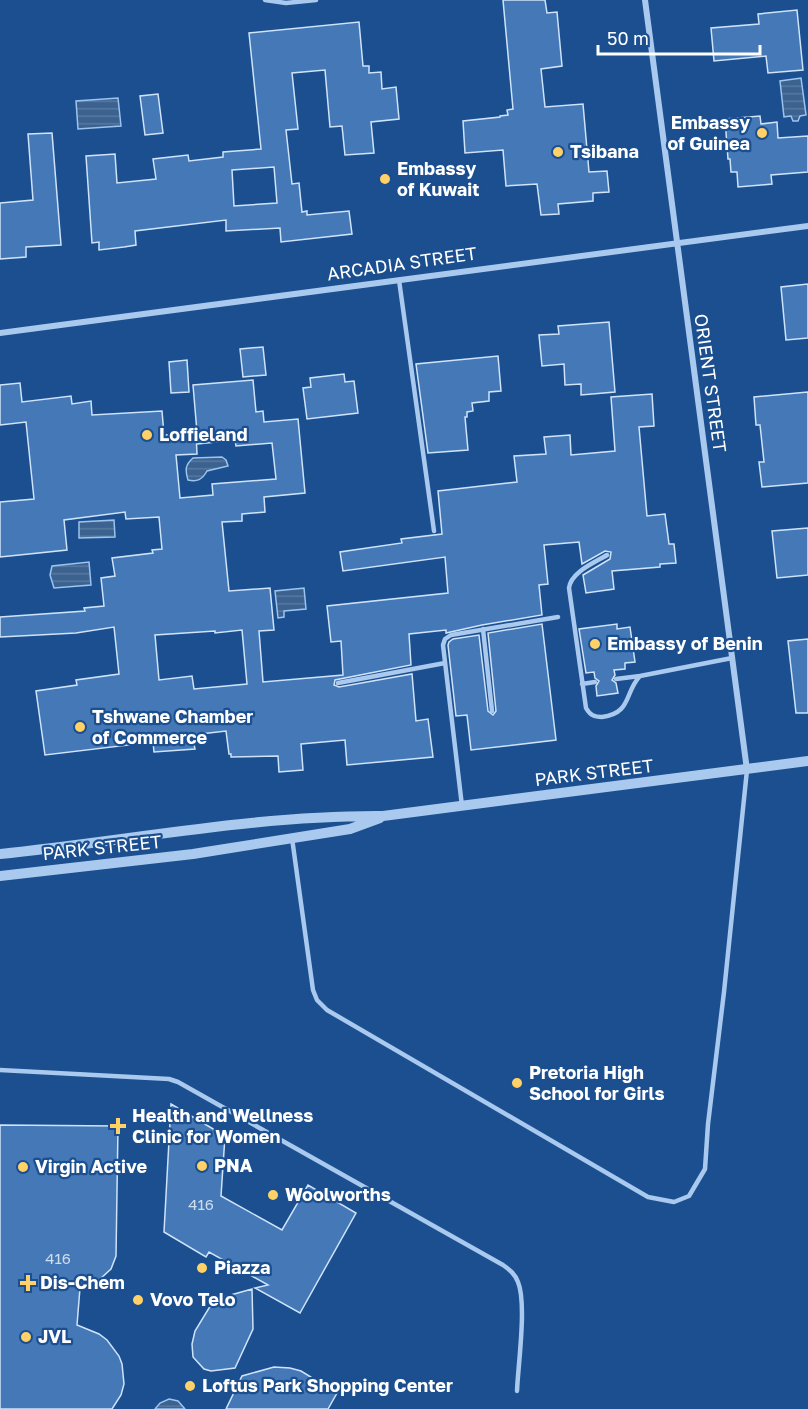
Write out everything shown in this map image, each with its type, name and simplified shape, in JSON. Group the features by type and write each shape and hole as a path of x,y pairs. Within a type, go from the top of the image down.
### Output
{"street":[{"name":"ORIENT STREET","path":"645,0 747,770"},
{"name":"ARCADIA STREET","path":"0,333 808,226"},
{"name":"PARK STREET","path":"0,854 275,820 383,816 808,761"},
{"name":"PARK STREET","path":"0,876 193,854 350,829 371,823 383,816"},
{"path":"0,847 18,852"}],"lane":[{"path":"265,0 286,3 316,0"},
{"path":"399,280 434,531"},
{"path":"607,555 570,580 569,588 582,684 589,714 597,717 611,716 624,708 635,681 640,676"},
{"path":"462,806 443,645 445,639 451,635 558,617"},
{"path":"483,629 492,711"},
{"path":"616,679 732,658"},
{"path":"338,683 445,663"},
{"path":"582,684 595,682"},
{"path":"292,838 313,990 317,1000 327,1010 648,1197 674,1202 689,1196 705,1169 747,770"},
{"path":"0,1070 169,1079 178,1082 503,1265 513,1272 519,1284 521,1302 517,1391"}],"water":[{"path":"801,78 806,115 800,116 798,121 793,121 791,116 784,117 780,81"},
{"path":"118,98 121,126 78,129 76,101"},
{"path":"222,457 228,466 207,471 199,480 188,480 186,468 193,458"},
{"path":"114,520 115,537 79,538 79,522"},
{"path":"89,562 91,585 54,588 50,575 52,566"},
{"path":"304,588 306,609 284,611 284,617 278,618 275,591"},
{"path":"169,1399 178,1401 185,1409 155,1409 160,1403"}],"building":[{"path":"503,0 545,0 547,13 557,12 562,66 541,69 545,107 583,104 589,172 607,171 609,192 593,193 593,201 558,204 559,214 541,215 537,184 506,186 503,150 465,153 463,121 500,117 508,115 507,110 513,109"},
{"path":"797,10 803,70 768,73 766,56 714,61 711,28 759,24 758,14"},
{"path":"359,22 363,66 369,66 369,73 381,72 382,89 396,87 399,119 371,122 374,153 345,155 342,126 330,127 325,70 292,73 298,129 286,130 292,184 299,183 302,212 307,211 307,215 349,211 352,234 281,242 280,228 226,231 226,220 135,231 136,245 99,250 99,242 92,243 86,156 115,154 117,183 156,179 153,159 188,155 189,161 223,157 223,152 261,149 249,33","holes":["274,167 277,203 234,206 232,170"]},
{"path":"158,94 163,133 145,135 140,96"},
{"path":"760,116 761,124 777,122 778,138 808,136 808,172 771,175 772,184 738,187 737,172 731,172 730,159 728,159 725,119"},
{"path":"52,133 61,245 26,247 26,257 0,259 0,203 33,200 28,134"},
{"path":"808,284 808,338 786,340 781,287"},
{"path":"609,322 615,392 581,395 581,384 565,385 564,364 542,366 539,335 559,334 558,326"},
{"path":"263,347 266,375 243,377 240,349"},
{"path":"498,356 501,391 489,392 489,401 472,403 473,411 467,412 467,417 465,417 468,450 428,453 416,364"},
{"path":"187,360 189,392 171,393 169,362"},
{"path":"344,374 345,382 354,381 358,413 307,419 303,388 311,387 310,378"},
{"path":"253,380 256,412 263,411 264,422 298,419 305,493 264,497 265,512 242,514 242,521 222,522 229,591 270,588 274,630 259,631 263,682 343,675 341,641 331,642 327,606 448,593 445,557 343,571 340,552 402,543 401,539 442,534 438,491 517,482 514,456 546,454 544,437 570,435 571,455 615,451 611,397 652,394 654,426 639,427 647,516 665,514 669,544 674,544 676,563 660,564 660,567 612,571 614,589 586,593 583,575 610,559 611,552 605,551 582,564 579,542 544,545 548,584 539,585 542,615 446,633 446,630 409,634 411,665 335,680 334,685 339,687 412,674 416,721 428,719 433,757 347,765 345,740 301,744 303,770 279,772 278,756 231,757 226,731 192,735 195,749 154,752 153,742 45,755 36,691 77,685 76,680 119,674 114,627 76,633 0,637 0,617 85,611 84,608 104,606 101,578 115,576 112,558 153,553 152,550 162,549 159,517 126,519 125,512 64,520 67,550 0,557 0,502 34,499 26,422 0,425 0,385 20,383 22,402 71,396 72,404 91,401 92,415 162,411 164,435 196,433 197,454 176,455 180,498 213,495 212,484 276,479 272,443 236,446 235,440 198,444 193,385","holes":["242,630 247,684 194,689 192,676 159,680 155,635"]},
{"path":"808,392 808,483 762,487 759,462 764,462 760,425 756,425 754,397"},
{"path":"808,528 808,575 777,578 772,531"},
{"path":"542,624 556,740 471,750 467,715 456,716 449,642 453,639 479,635 488,711 493,715 496,711 488,633"},
{"path":"617,624 617,629 630,627 635,662 625,663 625,669 614,670 615,675 612,680 616,683 618,693 597,696 596,686 599,681 595,678 594,672 586,673 579,629"},
{"path":"808,639 808,713 796,713 788,641"},
{"path":"171,1104 225,1136 221,1196 282,1230 308,1185 356,1213 300,1313 255,1288 268,1285 209,1252 206,1257 164,1232"},
{"path":"0,1125 118,1126 116,1256 111,1269 100,1279 80,1288 77,1325 99,1334 107,1340 119,1356 124,1384 121,1395 112,1409 0,1409"},
{"path":"252,1289 253,1329 235,1368 211,1371 204,1369 193,1357 192,1344 195,1331 209,1308 220,1298"},
{"path":"274,1367 301,1371 337,1393 328,1409 226,1409 242,1376"}],"place":[{"name":"Embassy of Guinea","path":"762,133"},
{"name":"Tsibana","path":"558,152"},
{"name":"Embassy of Kuwait","path":"385,179"},
{"name":"Loffieland","path":"147,435"},
{"name":"Embassy of Benin","path":"595,644"},
{"name":"Tshwane Chamber of Commerce","path":"80,727"},
{"name":"Pretoria High School for Girls","path":"517,1083"},
{"name":"Health and Wellness Clinic for Women","path":"118,1126"},
{"name":"PNA","path":"202,1166"},
{"name":"Virgin Active","path":"23,1167"},
{"name":"Woolworths","path":"273,1195"},
{"name":"Piazza","path":"202,1268"},
{"name":"Dis-Chem","path":"28,1283"},
{"name":"Vovo Telo","path":"138,1300"},
{"name":"JVL","path":"26,1337"},
{"name":"Loftus Park Shopping Center","path":"190,1386"}]}
